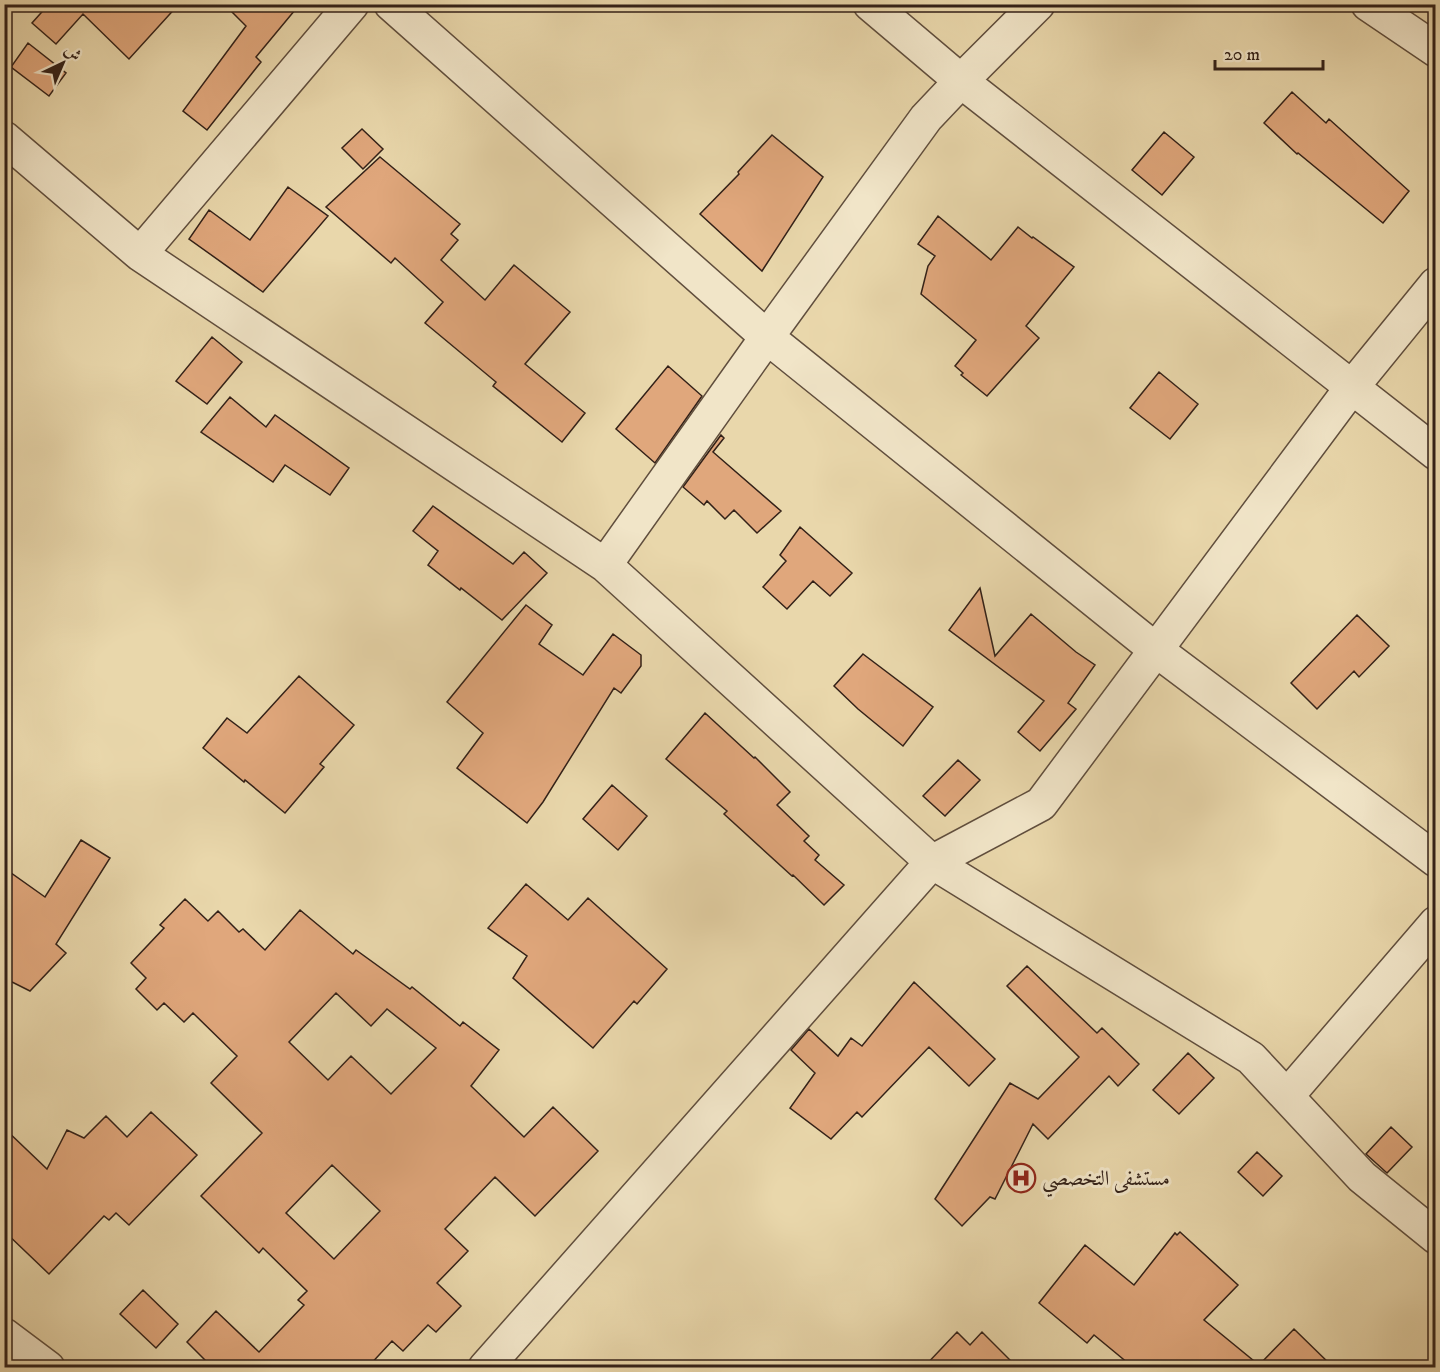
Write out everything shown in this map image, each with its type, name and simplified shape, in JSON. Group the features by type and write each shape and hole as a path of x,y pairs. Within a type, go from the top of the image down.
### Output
{"street":[{"path":"140,254 352,4"},
{"path":"391,4 767,337 1156,650 1436,860"},
{"path":"870,4 961,81 1436,453"},
{"path":"605,566 926,118 1038,4"},
{"path":"1368,4 1436,50"},
{"path":"4,138 140,254 605,566 932,862 1251,1058 1362,1177 1436,1237"},
{"path":"485,1368 932,862 1041,804 1352,387 1436,284"},
{"path":"1287,1096 1436,923"},
{"path":"4,1335 48,1368"}],"building":[{"path":"49,4 179,4 129,59 83,14 56,44 32,23"},
{"path":"224,4 300,4 256,57 261,62 207,130 183,111 246,26"},
{"path":"28,43 66,73 49,96 11,67"},
{"path":"1292,92 1326,123 1329,119 1409,191 1383,223 1297,154 1264,123"},
{"path":"362,129 383,149 363,169 342,148"},
{"path":"1164,132 1194,157 1162,195 1132,170"},
{"path":"772,135 823,177 762,271 700,214 739,174 738,172"},
{"path":"380,157 460,224 451,234 458,240 441,260 485,300 514,265 570,312 525,364 585,413 562,442 493,386 496,382 425,323 443,302 395,258 391,263 326,207"},
{"path":"288,187 328,216 263,292 189,239 209,210 250,240"},
{"path":"938,216 991,260 1018,227 1074,267 1026,326 1039,338 987,396 961,375 963,373 955,366 976,340 921,294 928,266 935,256 918,244"},
{"path":"212,337 242,362 207,404 176,381"},
{"path":"668,366 702,396 655,463 616,429"},
{"path":"1159,372 1198,404 1170,439 1130,408"},
{"path":"230,397 266,427 275,415 349,468 330,495 285,465 273,482 201,432"},
{"path":"721,435 724,438 713,452 781,511 757,533 734,510 725,519 707,501 704,505 683,487"},
{"path":"433,506 513,564 524,552 547,573 502,620 428,565 438,551 413,531"},
{"path":"800,527 852,573 830,596 813,581 787,609 763,587 786,561 780,555"},
{"path":"980,588 995,656 1031,614 1095,665 1068,703 1076,709 1040,751 1018,732 1044,701 949,630"},
{"path":"526,605 552,625 539,644 583,675 613,634 641,655 641,666 621,693 614,688 543,802 527,823 457,768 483,733 447,702"},
{"path":"1357,615 1389,646 1359,677 1354,671 1317,709 1291,683"},
{"path":"863,654 933,707 903,746 834,686"},
{"path":"299,676 354,725 320,764 324,767 285,813 203,748 227,718 247,733"},
{"path":"705,713 755,757 790,792 777,805 809,836 804,841 819,855 815,860 844,885 824,905 724,814 727,811 666,759"},
{"path":"958,760 980,780 945,816 923,796"},
{"path":"612,785 647,816 618,850 583,819"},
{"path":"81,840 110,858 56,944 66,953 30,991 4,978 4,868 45,897"},
{"path":"526,884 568,920 588,898 667,969 637,1004 634,1001 593,1048 513,978 527,956 488,928"},
{"path":"185,899 208,921 218,911 239,932 243,929 265,950 300,910 353,954 356,950 410,989 412,987 460,1026 463,1022 499,1050 471,1086 524,1137 553,1107 598,1151 535,1216 495,1177 445,1229 468,1251 437,1283 461,1306 436,1332 428,1325 403,1351 392,1341 367,1368 213,1368 187,1342 216,1311 259,1352 304,1305 298,1300 307,1291 263,1248 259,1253 201,1196 262,1133 211,1083 237,1056 193,1013 184,1022 164,1003 157,1010 136,989 146,978 131,963 164,928 160,925","holes":["336,993 371,1026 387,1009 436,1048 391,1094 351,1056 328,1080 289,1042","332,1165 380,1211 334,1259 286,1213"]},
{"path":"1027,966 1097,1033 1102,1028 1139,1064 1118,1086 1109,1076 1048,1139 1033,1124 995,1199 990,1197 962,1226 935,1199 1010,1083 1038,1099 1079,1057 1007,986"},
{"path":"914,982 995,1059 969,1086 929,1047 862,1117 857,1112 831,1139 790,1108 815,1073 791,1050 809,1029 838,1056 851,1038 862,1046"},
{"path":"1188,1053 1214,1078 1179,1114 1153,1090"},
{"path":"151,1112 197,1155 129,1225 116,1213 109,1220 104,1216 49,1274 4,1231 4,1128 47,1169 67,1130 84,1138 106,1116 127,1137"},
{"path":"1391,1127 1412,1147 1387,1173 1366,1154"},
{"path":"1257,1152 1282,1176 1263,1196 1238,1172"},
{"path":"1180,1232 1238,1285 1204,1320 1259,1365 1294,1329 1334,1368 1134,1368 1094,1335 1087,1343 1039,1303 1085,1245 1134,1285 1175,1233 1177,1235"},
{"path":"143,1290 178,1324 156,1348 120,1314"},
{"path":"957,1332 970,1345 982,1332 1018,1368 923,1368"}],"place":[{"name":"مستشفى التخصصي","path":"1021,1178"}]}
